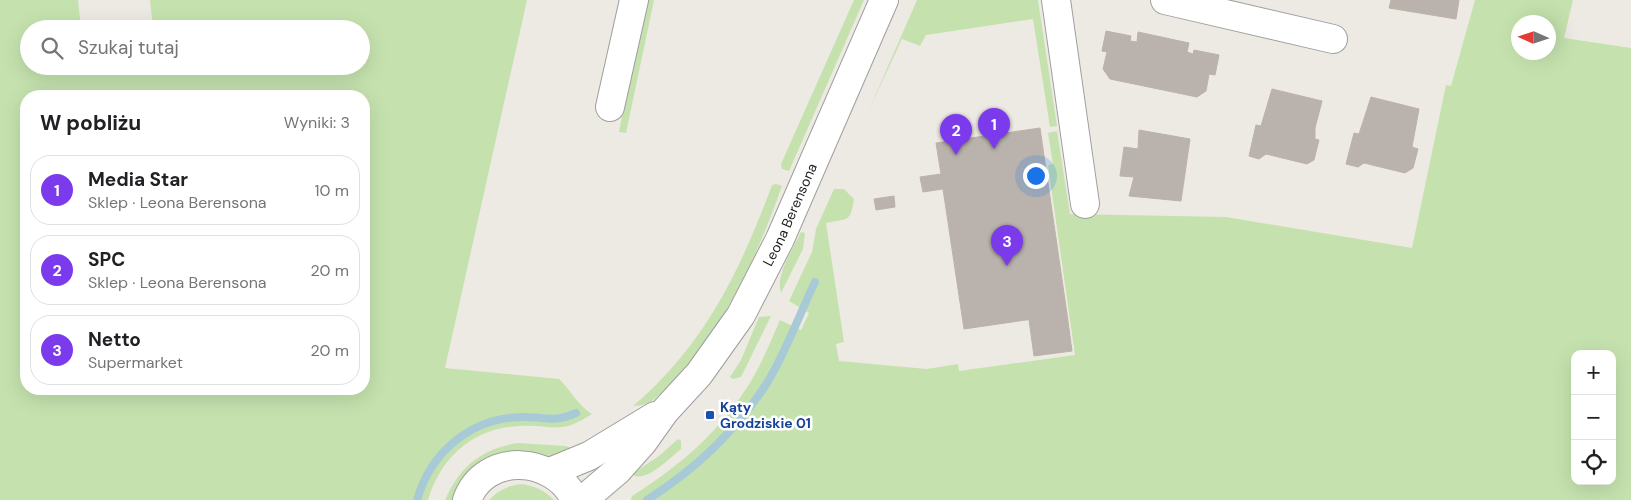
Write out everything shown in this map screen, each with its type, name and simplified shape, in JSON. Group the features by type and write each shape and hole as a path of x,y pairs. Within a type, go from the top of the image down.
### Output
{"street":[{"path":"610,107 634,0"},
{"name":"Leona Berensona","path":"583,500 618,470 643,442 665,410 689,386 713,356 753,294 780,239 884,0"},
{"path":"1056,0 1084,204"},
{"path":"1165,0 1333,39"},
{"name":"Leona Berensona","path":"550,472 589,456 665,410"},
{"path":"467,500 476,485 497,469 523,464 550,472 566,486 575,500"}],"green space":[{"path":"0,0 78,0 80,20 20,20 20,75 370,75 370,20 152,20 150,0 527,0 445,368 559,379 578,402 592,414 581,421 563,427 519,426 502,428 487,432 473,439 450,458 441,471 428,500 0,500"},
{"path":"645,0 654,0 626,133 619,132"},
{"path":"854,0 864,0 789,171 782,169 781,164"},
{"path":"917,0 1038,0 1057,126 1050,127 1033,19 926,35 920,46 902,39 868,112"},
{"path":"1475,0 1573,0 1564,38 1631,48 1631,500 631,500 632,496 665,474 695,449 722,421 751,381 780,320 801,330 809,313 789,301 812,252 816,229 834,189 844,189 854,199 851,212 847,218 826,223 844,342 836,344 839,361 927,369 958,364 959,371 1075,355 1048,165 1053,164 1048,133 1057,131 1070,214 1226,217 1412,248 1446,85 1451,86"},
{"path":"772,185 782,186 772,213 750,266 723,316 690,362 662,392 650,402 633,406 658,383 700,332 733,277"},
{"path":"801,232 805,233 803,249 781,293 780,278"},
{"path":"771,316 741,377 733,379 730,377 741,360 759,317"},
{"path":"678,439 681,441 681,449 657,469 643,476 632,474 659,456"},
{"path":"518,443 565,446 576,449 560,459 457,500 445,500 457,478 473,461 493,449"},
{"path":"521,484 539,489 554,500 489,500 504,489"}],"building":[{"path":"1391,0 1459,0 1456,19 1389,8"},
{"path":"1106,31 1131,36 1130,41 1137,42 1138,32 1189,43 1187,52 1193,54 1194,50 1219,55 1215,75 1209,74 1206,91 1197,97 1110,79 1103,69 1107,52 1102,51"},
{"path":"1272,89 1322,101 1315,128 1315,139 1319,140 1314,160 1307,164 1266,154 1259,159 1249,156 1256,125 1261,126"},
{"path":"1371,97 1419,109 1412,147 1418,149 1413,168 1405,173 1364,163 1358,167 1346,164 1354,133 1359,134"},
{"path":"1040,128 1067,314 964,329 943,189 923,192 920,177 941,174 936,143"},
{"path":"1139,130 1190,139 1181,201 1129,196 1134,177 1120,176 1124,147 1138,149"},
{"path":"894,196 895,207 876,210 874,199"},
{"path":"1067,314 1072,351 1034,356 1029,320"}],"waterway":[{"path":"647,500 682,475 714,448 755,401 780,359 815,282"},
{"path":"417,500 423,482 432,466 443,452 471,430 487,423 505,419 524,417 556,419 576,413"}],"place":[{"name":"Media Star","path":"994,149"},
{"name":"SPC","path":"956,155"},
{"name":"Netto","path":"1007,266"},
{"name":"Kąty Grodziskie 01","path":"710,415"}]}
